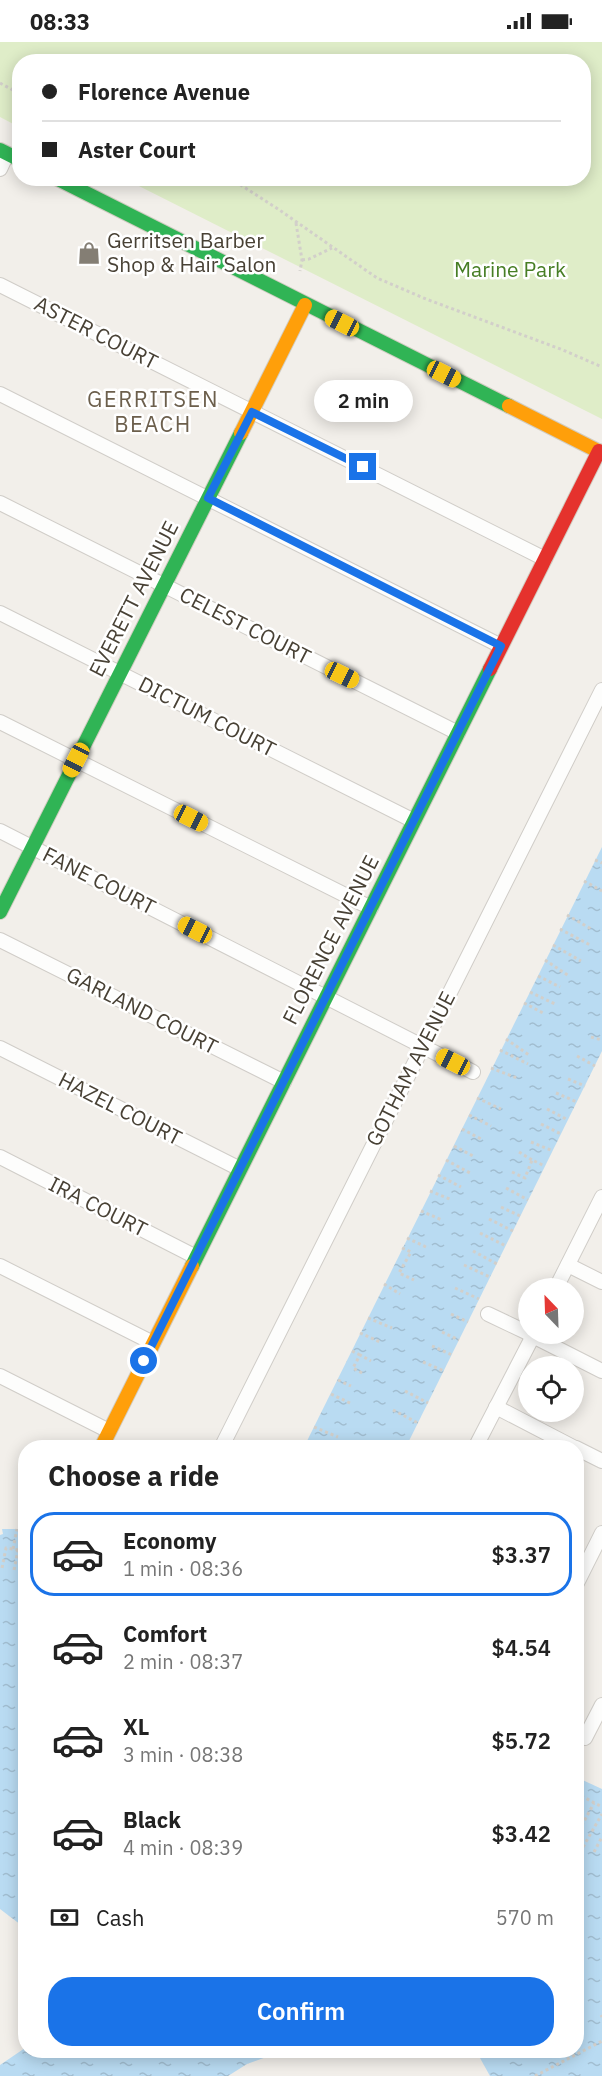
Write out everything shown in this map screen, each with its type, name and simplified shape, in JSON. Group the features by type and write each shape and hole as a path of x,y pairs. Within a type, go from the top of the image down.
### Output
{"street":[{"path":"0,169 9,155"},
{"path":"72,186 600,452"},
{"name":"ASTER COURT","path":"0,285 545,559"},
{"name":"EVERETT AVENUE","path":"0,912 305,304"},
{"path":"0,394 501,646"},
{"name":"FLORENCE AVENUE","path":"105,1440 600,452"},
{"name":"CELEST COURT","path":"0,503 458,733"},
{"name":"DICTUM COURT","path":"0,613 414,821"},
{"name":"GOTHAM AVENUE","path":"225,1440 602,690"},
{"path":"0,722 371,908"},
{"name":"FANE COURT","path":"0,831 473,1072"},
{"name":"GARLAND COURT","path":"0,940 284,1082"},
{"name":"HAZEL COURT","path":"0,1048 240,1169"},
{"name":"IRA COURT","path":"0,1157 196,1257"},
{"path":"561,1278 602,1197"},
{"path":"568,1265 602,1282"},
{"path":"0,1266 153,1343"},
{"path":"488,1314 518,1328"},
{"path":"479,1440 526,1344"},
{"path":"550,1344 602,1371"},
{"path":"0,1376 109,1431"},
{"path":"496,1407 558,1440"},
{"path":"584,1453 602,1461"},
{"path":"584,1569 602,1533"},
{"path":"585,1738 602,1704"}],"path":[{"path":"242,186 377,278 602,367"},
{"path":"296,222 302,260 300,271"},
{"path":"302,260 332,248"},
{"path":"595,860 602,863"},
{"path":"584,881 602,891"},
{"path":"567,915 592,930"},
{"path":"560,929 590,945"},
{"path":"553,945 581,961"},
{"path":"545,960 569,976"},
{"path":"538,976 560,987"},
{"path":"530,992 556,1005"},
{"path":"524,1003 545,1014"},
{"path":"591,1037 602,1040"},
{"path":"506,1039 530,1054"},
{"path":"500,1050 528,1064"},
{"path":"577,1056 595,1066"},
{"path":"491,1068 517,1078"},
{"path":"568,1079 585,1086"},
{"path":"556,1093 577,1102"},
{"path":"477,1098 501,1109"},
{"path":"547,1109 568,1120"},
{"path":"469,1114 490,1126"},
{"path":"541,1124 561,1134"},
{"path":"462,1129 481,1139"},
{"path":"531,1142 553,1151"},
{"path":"454,1146 475,1157"},
{"path":"519,1152 545,1166"},
{"path":"446,1160 470,1173"},
{"path":"512,1172 525,1178 532,1160"},
{"path":"438,1175 461,1187"},
{"path":"506,1188 528,1200"},
{"path":"430,1191 452,1200"},
{"path":"501,1207 520,1216"},
{"path":"421,1211 442,1220"},
{"path":"489,1219 513,1231"},
{"path":"480,1233 506,1246"},
{"path":"407,1238 426,1247"},
{"path":"402,1248 411,1252 399,1273 414,1280"},
{"path":"473,1251 496,1264"},
{"path":"464,1265 490,1277"},
{"path":"384,1284 400,1294"},
{"path":"455,1288 479,1299"},
{"path":"451,1314 468,1322"},
{"path":"368,1318 392,1328"},
{"path":"442,1332 459,1340"},
{"path":"360,1333 380,1342"},
{"path":"432,1346 452,1355"},
{"path":"352,1351 371,1360"},
{"path":"360,1355 353,1368 362,1373"},
{"path":"423,1362 444,1371"},
{"path":"338,1380 351,1386"},
{"path":"405,1391 428,1403"},
{"path":"331,1394 352,1404"},
{"path":"393,1410 418,1423"},
{"path":"314,1427 338,1437"},
{"path":"14,1570 17,1529"},
{"path":"2,1568 6,1548 18,1550"},
{"path":"584,1797 602,1807"},
{"path":"584,1821 594,1803"},
{"path":"584,1845 602,1814"},
{"path":"594,1852 602,1837"},
{"path":"584,2050 602,2041"},
{"path":"535,2076 569,2058"}],"green space":[{"name":"Marine Park","path":"0,42 602,42 602,419 139,186 591,186 591,54 12,54 12,123 0,117"}],"water":[{"path":"602,847 602,1051 409,1440 307,1440"},
{"path":"2,1529 18,1529 18,1923 0,1909 0,1535 3,1534"},
{"path":"584,1781 602,1789 602,2076 490,2076 480,2058 584,2058"},
{"path":"18,2053 18,2058 264,2058 247,2064 228,2076 0,2076 0,2065"}],"traffic: fast":[{"path":"0,150 12,156"},
{"path":"72,186 509,406"},
{"path":"0,912 241,433"},
{"path":"192,1266 490,669"}],"traffic: slow":[{"path":"241,433 305,305"},
{"path":"509,406 602,453"},
{"path":"105,1440 192,1266"}],"traffic: jam":[{"path":"490,669 599,451"}],"place":[{"name":"Gerritsen Barber Shop & Hair Salon","path":"89,253"}],"district":[{"name":"GERRITSEN BEACH","path":"153,412"}],"route":[{"path":"144,1361 501,646 208,498 252,412 363,467"}]}
